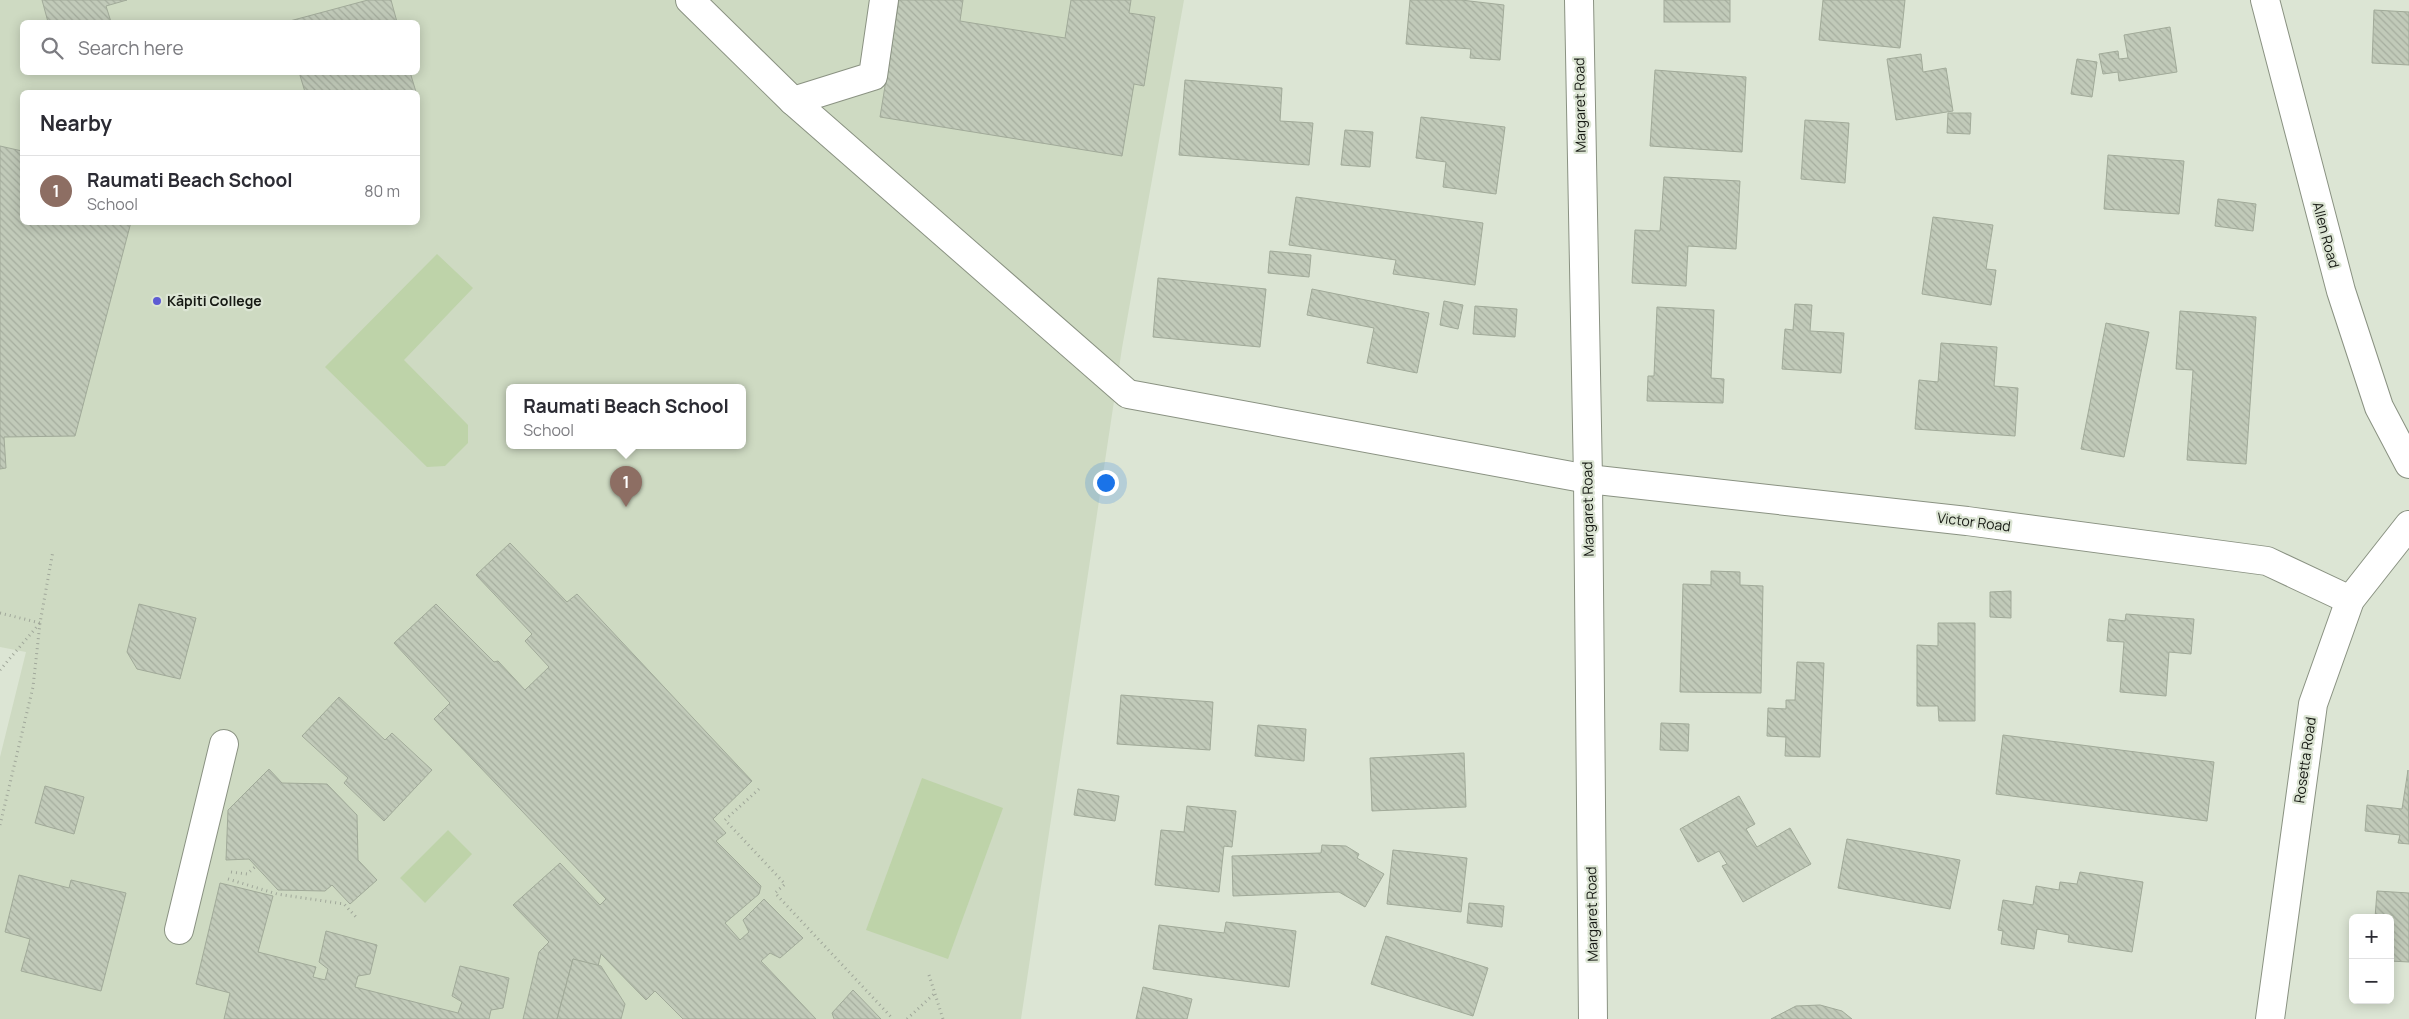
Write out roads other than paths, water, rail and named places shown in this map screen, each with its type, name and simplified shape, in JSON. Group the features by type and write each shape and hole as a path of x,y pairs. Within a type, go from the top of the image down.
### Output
{"street":[{"name":"Victor Road","path":"690,0 793,101 1128,394 1588,479 1967,521 2267,561 2350,600"},
{"path":"793,101 873,76 884,0"},
{"name":"Margaret Road","path":"1578,0 1588,479 1593,1019"},
{"name":"Allen Road","path":"2265,0 2341,291 2379,407 2409,464"},
{"name":"Rosetta Road","path":"2270,1019 2313,704 2350,600 2409,525"},
{"path":"179,930 224,744"}],"place":[{"name":"Kāpiti College","path":"157,301"},
{"name":"Raumati Beach School","path":"626,507"}]}
